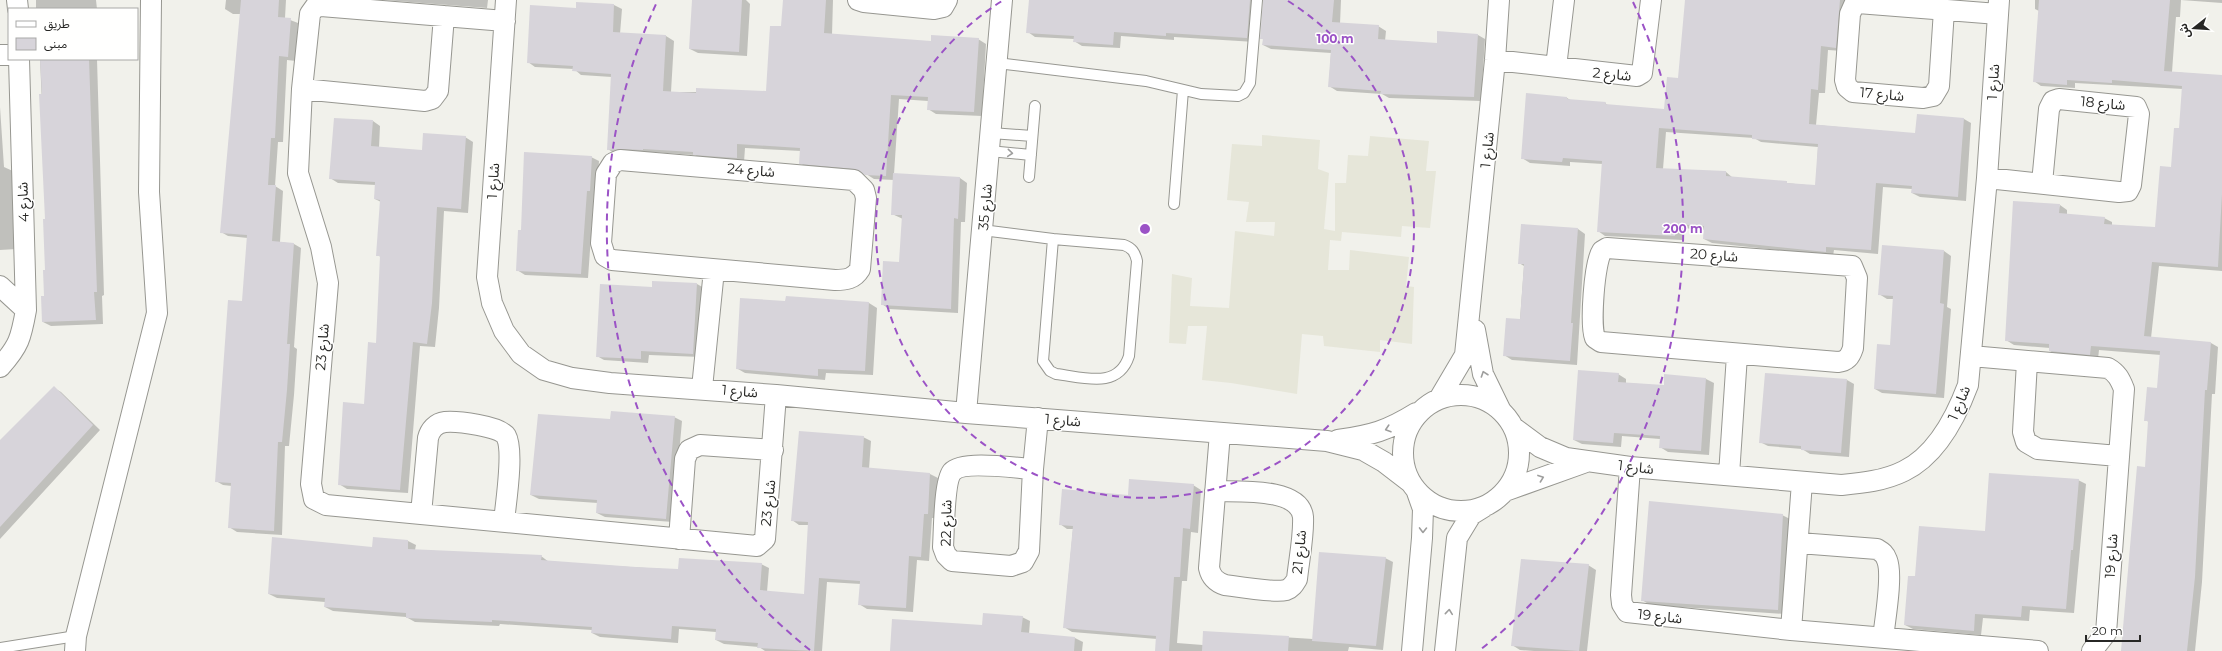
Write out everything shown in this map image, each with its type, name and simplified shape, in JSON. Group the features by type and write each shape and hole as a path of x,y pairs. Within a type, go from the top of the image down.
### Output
{"street":[{"path":"76,643 157,313 149,192 151,0"},
{"name":"شارع 1","path":"506,0 487,277 492,303 504,331 521,354 544,370 572,378 610,383 702,388 966,413 1327,441 1363,450 1384,462 1414,487"},
{"path":"858,0 864,2 934,9 943,6 947,0"},
{"name":"شارع 35","path":"966,413 1002,0"},
{"name":"شارع 1","path":"1439,399 1465,355 1472,300 1495,60 1499,0"},
{"path":"1556,67 1564,0"},
{"name":"شارع 2","path":"1495,60 1630,77 1640,75 1642,72 1651,0"},
{"name":"شارع 17","path":"1944,10 1939,86 1933,96 1923,98 1853,92 1847,87 1845,80 1850,14 1854,5 1864,2 1944,10 1998,7"},
{"name":"شارع 23","path":"505,21 315,7 310,14 302,89 298,173 321,247 328,283 312,493 314,499 326,505 757,546 765,539 773,450 776,394"},
{"name":"شارع 1","path":"1513,428 1540,447 1566,458 1590,460 1630,467 1841,485 1873,481 1904,471 1927,454 1946,431 1956,415 1968,385 1987,178 1998,7"},
{"path":"302,89 425,100 432,99 438,91 444,16"},
{"name":"شارع 4","path":"0,367 16,350 22,334 26,310 19,60"},
{"name":"شارع 18","path":"1987,178 2118,192 2128,191 2131,185 2139,114 2136,107 2059,99 2053,101 2049,109 2042,183"},
{"name":"شارع 24","path":"628,160 843,178 854,180 864,190 866,198 860,269 857,275 851,278 835,280 714,270 619,262 605,256 601,244 606,174 613,163 628,160"},
{"name":"شارع 20","path":"1615,248 1847,265 1855,268 1857,278 1853,348 1847,359 1838,362 1737,355 1605,344 1595,338 1592,326 1597,262 1602,251 1615,248"},
{"path":"702,388 714,270"},
{"path":"0,286 26,310"},
{"name":"شارع 1","path":"1472,300 1478,352 1483,374 1500,410"},
{"path":"1729,475 1737,355"},
{"name":"شارع 19","path":"1971,356 2108,368 2118,375 2124,389 2106,634 2092,651"},
{"path":"2027,362 2023,432 2026,442 2038,449 2118,456"},
{"path":"1412,651 1422,538 1423,509 1404,464 1403,444 1410,425 1421,410 1439,399 1454,395 1471,396 1486,400 1500,410 1513,428 1518,444 1519,461 1514,477 1505,491 1486,506 1470,514 1457,538 1445,651"},
{"name":"شارع 1","path":"1327,441 1363,436 1393,428 1421,410"},
{"name":"شارع 22","path":"1033,469 964,465 952,472 947,483 943,548 946,555 952,561 1011,566 1023,562 1029,551 1033,469 1038,418"},
{"path":"422,514 428,438 434,428 445,422 496,427 506,435 510,450 504,521"},
{"name":"شارع 21","path":"1215,491 1284,496 1298,504 1303,517 1297,579 1294,585 1285,590 1276,590 1225,585 1213,579 1209,568 1215,491 1220,433"},
{"path":"679,538 685,459 689,450 700,445 773,450"},
{"name":"شارع 1","path":"1505,491 1590,460"},
{"name":"شارع 19","path":"1630,467 1621,595 1622,604 1627,612 1792,630 2038,651"},
{"path":"1792,630 1802,482"},
{"path":"1414,487 1432,504 1450,510 1468,511 1486,506"},
{"path":"1799,543 1876,549 1883,553 1887,558 1889,570 1883,638"}],"lane":[{"path":"997,63 1146,81 1201,94 1232,96 1244,94 1248,89 1257,0"},
{"path":"1174,204 1183,90"},
{"path":"1029,176 1035,106"},
{"path":"990,142 1032,136"},
{"path":"990,142 1031,155"},
{"path":"982,230 1053,239 1124,244 1131,248 1136,254 1137,261 1129,356 1126,365 1120,373 1112,377 1103,379 1056,374 1050,371 1043,361 1053,239"},
{"path":"0,648 76,643"}],"shaded area":[{"path":"1262,135 1320,140 1318,169 1329,173 1324,229 1335,231 1335,183 1346,183 1348,155 1368,156 1370,136 1429,141 1426,171 1436,171 1430,228 1402,226 1401,237 1342,232 1341,241 1330,240 1328,270 1349,270 1350,250 1409,257 1406,286 1414,287 1412,344 1380,340 1380,352 1324,346 1323,336 1302,334 1297,394 1231,383 1202,380 1207,326 1188,326 1186,344 1169,343 1172,274 1192,278 1190,306 1229,308 1235,231 1274,236 1275,222 1246,222 1249,202 1227,200 1232,144 1262,146"}],"building":[{"path":"241,0 279,0 278,17 291,18 288,57 279,56 275,138 271,138 268,185 276,185 272,241 294,243 287,344 290,344 287,390 282,442 278,442 274,531 228,528 231,483 215,482 228,300 242,301 247,235 220,233"},
{"path":"692,0 742,0 739,52 689,49"},
{"path":"783,0 826,0 824,33 931,41 931,35 979,38 974,112 927,110 928,97 891,95 886,176 865,175 855,169 799,164 800,148 737,144 737,158 693,155 693,152 643,149 607,150 611,74 572,71 573,66 527,63 530,5 576,8 576,2 614,4 613,32 666,35 663,91 696,93 696,88 766,91 770,26 781,26"},
{"path":"1029,0 1250,0 1247,38 1166,33 1166,36 1114,32 1113,45 1073,42 1074,36 1026,33"},
{"path":"1263,0 1334,0 1332,22 1379,25 1378,39 1437,43 1437,31 1478,34 1474,97 1380,94 1381,91 1328,87 1331,50 1262,45 1263,39 1260,39"},
{"path":"1685,0 1840,0 1836,48 1821,46 1818,90 1811,89 1809,124 1915,133 1917,114 1964,118 1958,197 1911,193 1912,186 1876,183 1871,250 1826,247 1826,252 1703,239 1704,226 1676,224 1675,236 1597,232 1602,161 1563,158 1562,162 1521,159 1526,93 1567,97 1567,99 1606,102 1605,104 1664,109 1667,77 1678,78","holes":["1659,128 1752,135 1752,139 1818,144 1815,185 1726,176 1726,171 1656,168"]},
{"path":"2039,0 2170,0 2164,71 2222,75 2222,194 2218,267 2152,262 2144,336 2211,342 2207,390 2205,390 2195,577 2187,651 2121,651 2137,466 2145,467 2148,421 2144,421 2147,387 2157,388 2160,351 2091,346 2090,355 2049,351 2049,344 2005,341 2013,201 2060,204 2059,213 2105,217 2104,224 2155,227 2160,166 2171,167 2174,128 2179,128 2182,86 2112,80 2112,83 2067,80 2067,85 2033,82"},
{"path":"40,60 89,60 97,292 94,292 96,320 42,322 41,296 44,296 43,270 45,270 43,219 45,219 39,94 42,94"},
{"path":"334,118 373,120 371,146 422,150 423,133 466,136 461,209 437,207 432,303 427,344 413,342 400,490 338,485 343,402 364,404 368,342 376,343 380,256 376,256 380,200 374,199 375,182 329,179"},
{"path":"524,152 592,156 590,191 587,191 581,274 516,271 518,230 521,230"},
{"path":"893,173 960,177 958,219 954,218 951,309 881,305 883,261 899,262 902,215 891,215"},
{"path":"1521,224 1578,228 1571,323 1573,323 1570,361 1503,356 1506,318 1520,319 1524,264 1518,264"},
{"path":"1882,245 1944,250 1940,303 1944,304 1936,394 1874,389 1877,344 1890,345 1893,296 1878,295"},
{"path":"652,281 697,283 693,354 641,351 641,359 596,357 600,284 652,287"},
{"path":"786,296 869,302 865,371 818,369 818,376 736,369 740,298 785,301"},
{"path":"1578,370 1619,373 1618,382 1664,385 1664,374 1706,378 1701,451 1659,448 1660,436 1614,433 1613,443 1573,440"},
{"path":"1765,373 1847,379 1841,453 1801,450 1801,446 1759,443"},
{"path":"54,386 93,425 0,527 0,440"},
{"path":"611,411 675,416 666,519 596,513 597,500 530,495 538,414 610,419"},
{"path":"799,431 864,436 862,467 930,473 928,514 924,514 921,557 909,556 906,608 858,605 860,581 819,578 814,651 757,648 758,643 715,640 716,629 672,626 671,639 591,633 592,627 492,620 492,622 406,618 406,613 324,607 325,598 268,594 272,537 372,547 373,537 408,540 408,549 542,555 541,560 636,567 678,569 679,558 762,563 760,590 804,594 808,522 791,521"},
{"path":"1989,473 2079,479 2066,609 2022,606 2021,617 1975,614 1974,631 1904,625 1908,576 1915,576 1919,526 1985,531"},
{"path":"1129,479 1194,484 1190,529 1183,528 1180,577 1174,577 1169,651 1155,651 1156,636 1063,628 1073,526 1059,525 1062,489 1128,495"},
{"path":"1649,501 1783,514 1778,610 1641,601"},
{"path":"1319,552 1386,557 1376,646 1312,641"},
{"path":"1521,559 1589,564 1579,651 1511,646"},
{"path":"983,613 1023,616 1021,632 1075,637 1074,651 890,651 892,619 982,625"},
{"path":"1203,631 1289,636 1288,651 1202,651"}]}
